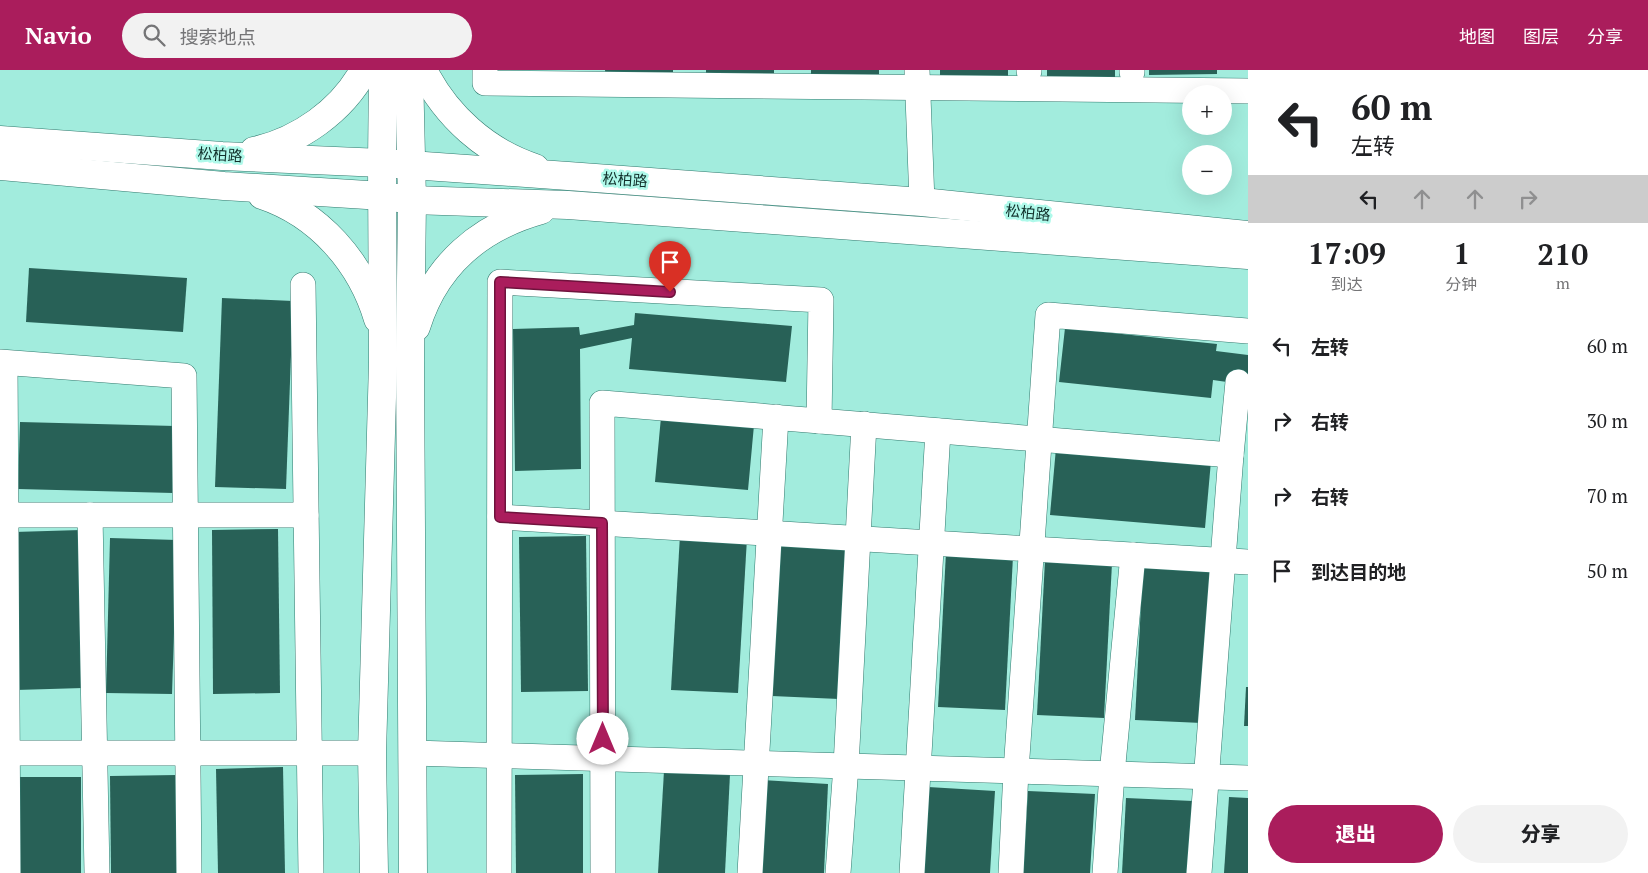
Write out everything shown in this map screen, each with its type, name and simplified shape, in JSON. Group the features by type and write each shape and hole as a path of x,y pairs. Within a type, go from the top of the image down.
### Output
{"street":[{"path":"222,156 264,149 304,132 338,105 364,70"},
{"path":"383,70 383,196 397,361 413,753 413,873"},
{"path":"374,873 372,753 397,361 412,200 409,70"},
{"path":"423,70 440,99 469,131 486,144 505,156 525,165 546,172 568,176"},
{"path":"485,70 485,83 1237,78"},
{"path":"917,79 922,202"},
{"name":"松柏路","path":"0,140 222,156 568,176 922,202 1248,235"},
{"name":"松柏路","path":"0,166 224,186 383,196 412,200 568,206 1248,255"},
{"path":"224,186 249,190 273,198 295,209 334,240 349,258 370,296 379,325 397,361"},
{"path":"397,361 413,337 420,314 442,274 476,239 505,222 520,216 544,209 568,206"},
{"path":"499,873 500,282 821,300 818,421"},
{"path":"303,285 311,873"},
{"path":"1011,873 1038,439 1048,315 1248,331"},
{"path":"8,873 3,753 2,362 184,376 189,873"},
{"path":"1199,873 1238,382"},
{"path":"603,873 602,403 1231,455"},
{"path":"750,873 776,417"},
{"path":"838,873 846,766 864,424"},
{"path":"912,873 938,431"},
{"path":"3,515 306,515"},
{"path":"90,515 97,873"},
{"path":"500,517 1248,562"},
{"path":"1105,873 1112,774 1133,555"},
{"path":"3,753 372,753"},
{"path":"413,753 1248,778"}],"building":[{"path":"605,70 673,70 673,78 606,79"},
{"path":"706,70 774,70 774,74 706,75"},
{"path":"811,70 879,70 879,79 811,80"},
{"path":"940,70 1008,70 1008,77 940,78"},
{"path":"1047,70 1115,70 1115,81 1047,82"},
{"path":"1149,70 1217,70 1217,74 1149,75"},
{"path":"29,268 187,278 183,332 26,322"},
{"path":"222,298 293,301 286,489 215,487"},
{"path":"635,313 792,326 786,382 629,369 632,338 580,349 581,469 515,471 513,329 579,327 580,335 634,325"},
{"path":"1065,328 1217,344 1216,351 1248,355 1248,385 1213,380 1211,398 1059,382"},
{"path":"661,417 754,425 748,490 655,482"},
{"path":"20,422 175,426 173,493 18,489"},
{"path":"1056,448 1211,461 1205,528 1050,515"},
{"path":"278,529 280,693 213,694 212,530"},
{"path":"81,530 83,688 16,690 14,532"},
{"path":"680,535 747,538 738,693 671,690"},
{"path":"586,536 588,691 521,692 519,537"},
{"path":"110,538 177,540 172,694 106,693"},
{"path":"780,541 847,544 839,699 772,696"},
{"path":"946,552 1013,556 1005,710 938,707"},
{"path":"1045,560 1112,563 1104,718 1037,715"},
{"path":"1143,565 1210,568 1202,723 1135,720"},
{"path":"1246,687 1248,687 1248,726 1244,726"},
{"path":"283,767 285,873 218,873 216,769"},
{"path":"664,771 730,774 725,873 658,873"},
{"path":"583,774 583,873 516,873 515,775"},
{"path":"177,775 178,873 111,873 110,776"},
{"path":"14,777 81,777 81,873 14,873"},
{"path":"762,780 828,784 824,873 757,873"},
{"path":"928,787 995,791 990,873 923,873"},
{"path":"1028,791 1095,794 1090,873 1023,873"},
{"path":"1229,797 1248,798 1248,873 1224,873"},
{"path":"1126,798 1193,801 1189,873 1122,873"}],"route":[{"path":"603,739 602,523 500,517 500,282 670,292"}]}
